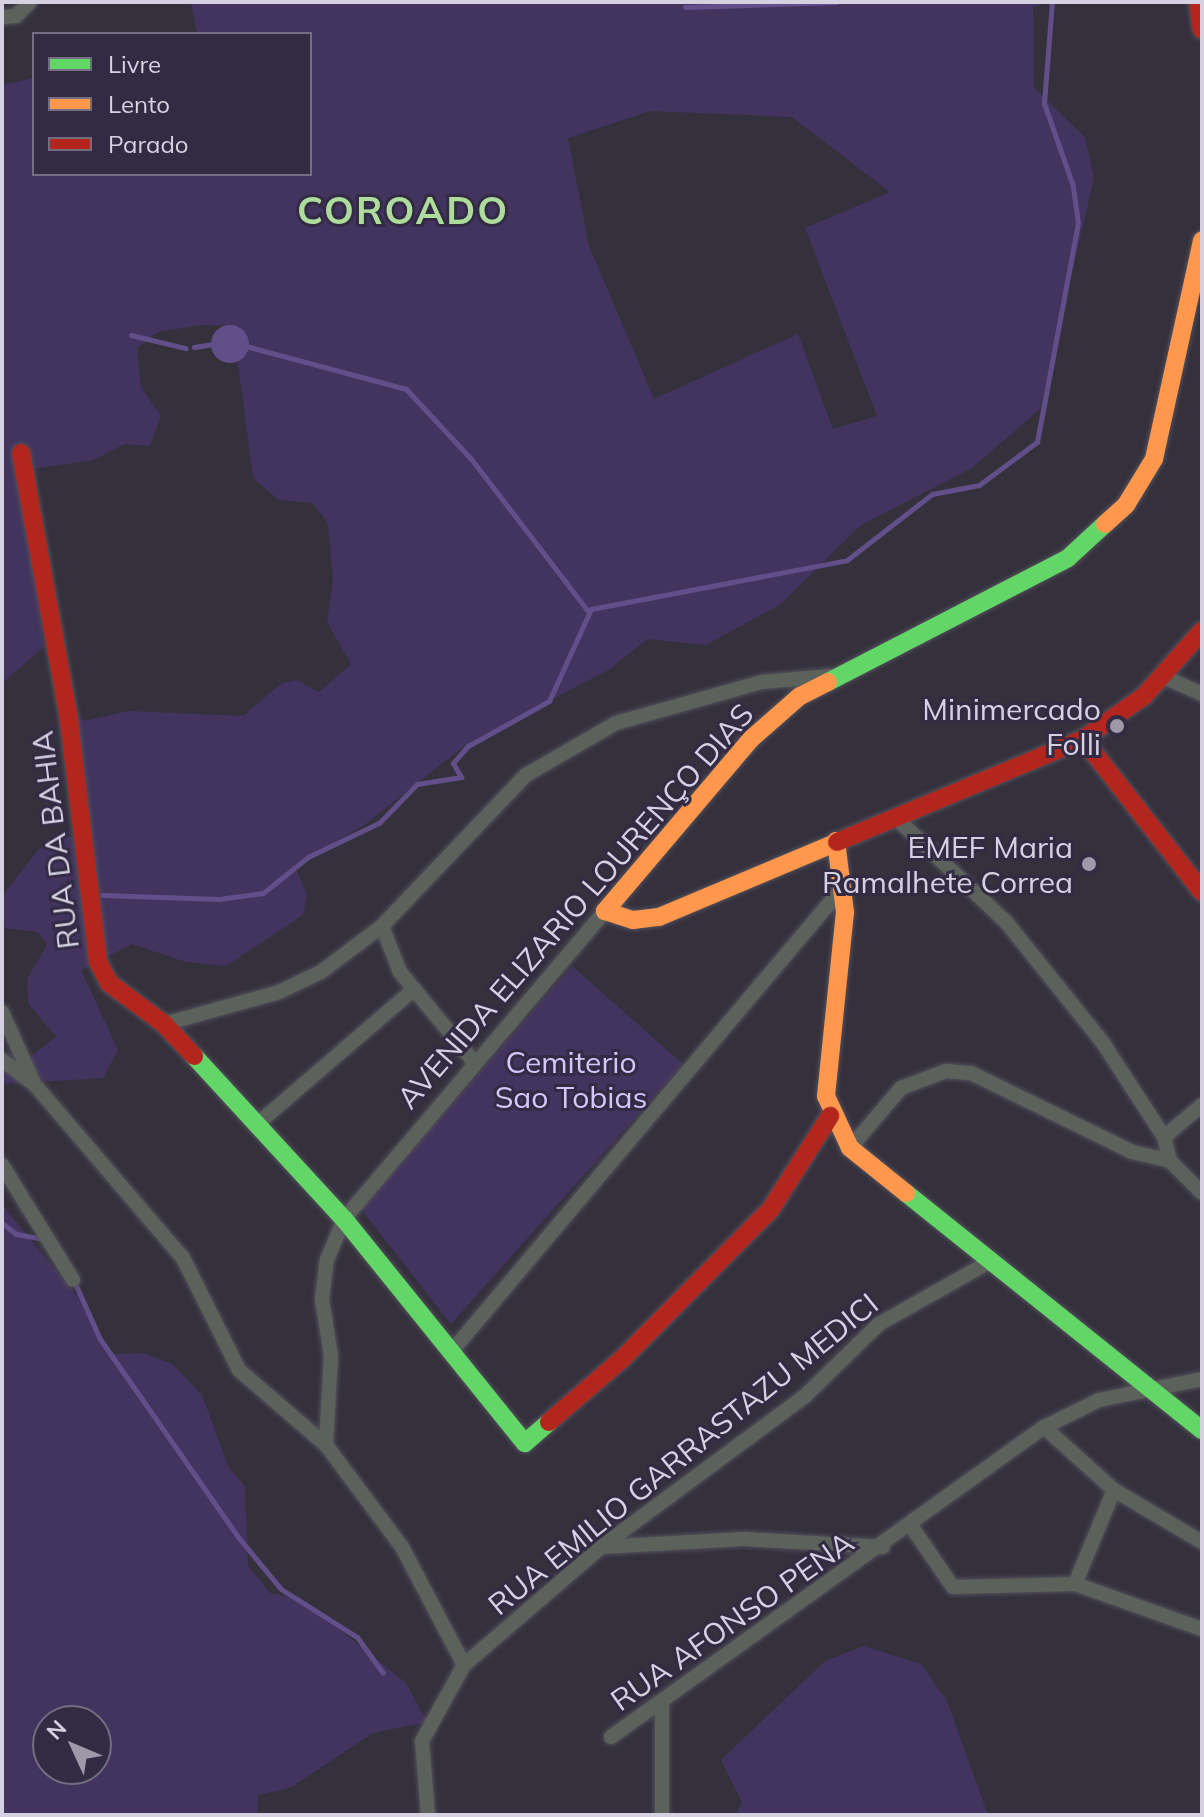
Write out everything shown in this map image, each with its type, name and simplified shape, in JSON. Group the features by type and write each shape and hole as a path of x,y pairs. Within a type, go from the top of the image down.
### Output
{"street":[{"path":"2,17 16,16 30,2"},
{"path":"1198,2 1202,30"},
{"name":"AVENIDA ELIZARIO LOURENÇO DIAS","path":"326,1445 331,1356 322,1299 327,1260 344,1219 473,1061 751,739 800,696 1068,558 1126,505 1154,459 1202,240"},
{"name":"RUA DA BAHIA","path":"21,453 68,713 98,962 109,983 164,1024 344,1219 525,1443 622,1359 770,1210 830,1116"},
{"path":"605,911 633,920 659,917 1083,739 1164,677 1202,631"},
{"path":"164,1024 279,992 321,972 382,926 526,775 616,723 762,682 838,675"},
{"path":"1164,677 1202,694"},
{"path":"1083,739 1202,892"},
{"path":"896,818 1007,923 1103,1043 1164,1137 1170,1161 1202,1193"},
{"path":"836,841 843,887 826,1079 830,1116 850,1148 1143,1388 1202,1430"},
{"path":"452,1351 843,887"},
{"path":"382,926 400,972 473,1061"},
{"path":"255,1126 414,989"},
{"path":"2,1012 35,1085"},
{"path":"2,1060 35,1085 183,1258 239,1370 326,1445 402,1547 464,1665 422,1741 428,1815"},
{"path":"850,1148 901,1088 946,1071 971,1073 1132,1152 1170,1161"},
{"path":"1164,1137 1202,1105"},
{"path":"2,1165 73,1280"},
{"name":"RUA EMILIO GARRASTAZU MEDICI","path":"464,1665 601,1547 805,1396 879,1324 989,1262"},
{"name":"RUA AFONSO PENA","path":"611,1737 883,1547 1044,1427 1143,1388 1202,1379"},
{"path":"1044,1427 1114,1490 1202,1542"},
{"path":"1075,1584 1114,1490"},
{"path":"911,1526 953,1587 1075,1584 1202,1629"},
{"name":"RUA AFONSO PENA","path":"601,1547 744,1539 883,1547"},
{"path":"662,1702 662,1815"}],"green space":[{"path":"180,2 1049,2 1033,7 1034,88 1085,137 1094,178 1040,409 972,468 861,525 781,604 706,645 647,639 610,669 467,744 363,826 294,865 307,895 303,915 226,966 186,962 132,944 81,970 118,1050 103,1078 2,1084 2,1069 22,1081 24,1062 56,1037 28,1003 27,979 47,945 38,932 5,928 2,896 39,849 58,836 84,838 70,708 84,721 128,711 243,716 282,683 297,680 319,692 351,664 327,622 333,580 328,523 312,503 279,500 253,478 233,326 201,325 158,332 137,348 141,387 161,416 150,446 124,444 94,460 19,471 44,647 2,683 2,85 32,78 32,176 312,176 312,32 197,32 191,3","holes":["650,111 792,117 890,192 805,228 877,416 833,429 798,334 654,399 589,246 568,138"]},
{"name":"Cemiterio Sao Tobias","path":"572,966 683,1064 451,1324 361,1209"},
{"path":"2,1205 83,1303 112,1354 143,1353 172,1364 202,1395 228,1466 245,1487 248,1566 270,1593 302,1599 406,1683 427,1722 373,1733 290,1788 258,1795 257,1815 2,1815"},
{"path":"863,1646 921,1664 947,1701 988,1815 736,1815 742,1802 721,1760 824,1662"}],"shaded area":[{"path":"230,325 243,331 249,344 243,357 230,363 217,357 211,344 217,331"}],"waterway":[{"path":"685,7 837,2"},
{"path":"102,895 219,899 263,893 308,857 379,823 417,784 461,777 453,763 468,746 549,701 591,609 847,560 932,494 979,485 1037,442 1078,223 1073,186 1044,103 1052,2"},
{"path":"131,335 185,348"},
{"path":"194,347 220,343"},
{"path":"242,345 406,389 472,460 588,611"},
{"path":"2,1223 16,1234 43,1239"},
{"path":"74,1281 100,1339 238,1537 281,1589 357,1637 383,1673"}],"traffic: fast":[{"path":"828,682 1068,558 1105,524"},
{"path":"194,1056 344,1219 525,1443 549,1422"},
{"path":"906,1193 1202,1430"}],"traffic: slow":[{"path":"1105,524 1126,505 1154,459 1202,240"},
{"path":"828,682 800,696 751,739 605,911 633,920 659,917 837,842"},
{"path":"836,841 845,912 826,1096 850,1148 906,1193"}],"traffic: jam":[{"path":"1198,2 1202,30"},
{"path":"21,453 68,713 98,962 109,983 164,1024 194,1056"},
{"path":"837,842 1083,739 1144,696 1202,631"},
{"path":"1083,739 1202,892"},
{"path":"549,1422 622,1359 770,1210 830,1116"}],"place":[{"name":"Minimercado Folli","path":"1117,726"},
{"name":"EMEF Maria Ramalhete Correa","path":"1089,864"}],"district":[{"name":"COROADO","path":"403,211"}]}
